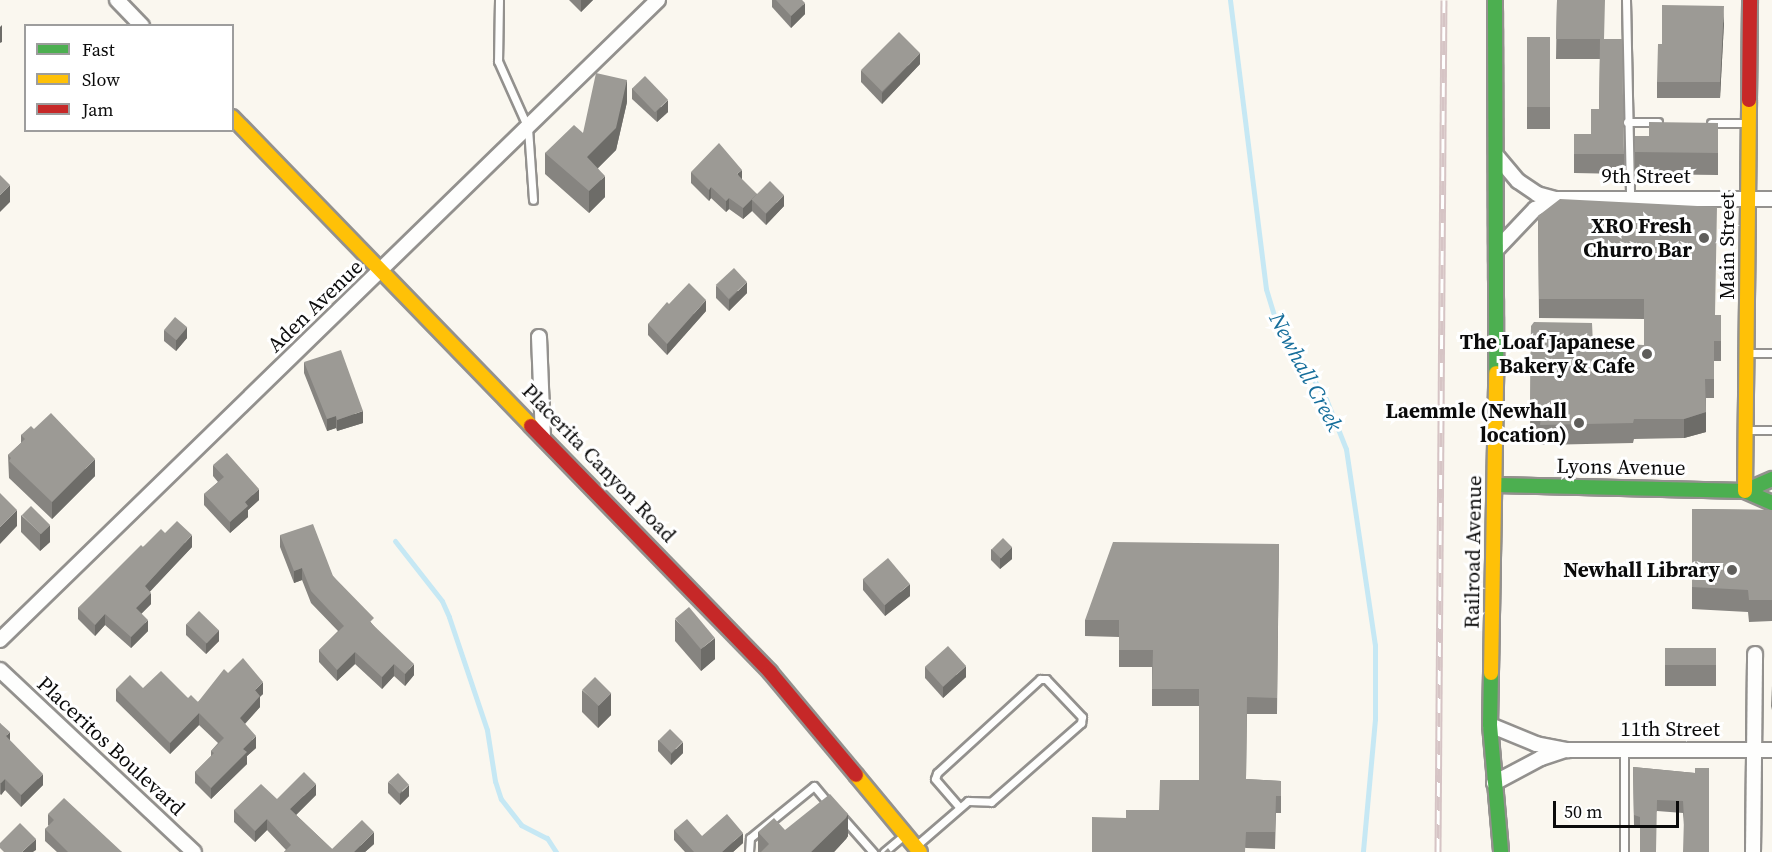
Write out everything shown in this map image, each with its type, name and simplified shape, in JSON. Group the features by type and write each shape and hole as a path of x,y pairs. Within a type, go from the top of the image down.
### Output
{"street":[{"path":"117,0 140,24"},
{"name":"Aden Avenue","path":"0,640 658,0"},
{"name":"Railroad Avenue","path":"1495,0 1496,485 1490,724 1501,852"},
{"name":"Main Street","path":"1745,491 1750,0"},
{"name":"Placerita Canyon Road","path":"234,119 384,269 770,672 918,849"},
{"name":"9th Street","path":"1496,155 1518,181 1537,194 1556,199 1630,196 1772,200"},
{"name":"9th Street","path":"1497,249 1535,209 1556,199"},
{"path":"539,337 543,435"},
{"name":"Lyons Avenue","path":"1745,491 1772,479"},
{"name":"Lyons Avenue","path":"1496,485 1745,491 1772,503"},
{"path":"1754,852 1755,654"},
{"name":"Placeritos Boulevard","path":"0,670 194,852"},
{"name":"11th Street","path":"1490,724 1536,744 1568,750 1772,750"},
{"name":"11th Street","path":"1494,783 1540,759 1568,750"}],"lane":[{"path":"499,0 498,61 528,128 532,200"},
{"path":"1626,0 1630,196"},
{"path":"1627,122 1662,122"},
{"path":"1697,123 1750,123"},
{"path":"1747,353 1772,353"},
{"path":"1746,430 1772,430"},
{"path":"918,849 959,807 968,801 991,802 1081,723 1082,717 1046,679 1040,679 937,773 935,779 959,807"},
{"path":"1624,750 1624,852"},
{"path":"749,852 750,838 814,786 873,852"},
{"path":"884,852 906,834"}],"building":[{"path":"776,0 802,0 805,3 791,16"},
{"path":"1557,0 1605,0 1604,39 1622,39 1624,154 1574,154 1574,134 1591,134 1591,109 1599,109 1600,39 1556,39"},
{"path":"1662,5 1724,6 1720,82 1657,82 1658,44 1662,44"},
{"path":"899,32 920,53 882,91 861,70"},
{"path":"1527,37 1550,37 1550,107 1527,107"},
{"path":"596,73 627,80 616,128 587,157 605,176 589,191 545,153 574,125 583,133"},
{"path":"645,76 668,100 655,112 632,89"},
{"path":"1649,122 1718,123 1718,153 1635,152 1635,136 1649,136"},
{"path":"719,143 742,170 737,174 757,194 743,208 729,198 726,201 711,187 709,190 691,172"},
{"path":"0,175 10,185 0,195"},
{"path":"770,181 784,195 766,214 752,199"},
{"path":"1560,199 1717,207 1715,315 1721,315 1721,341 1714,341 1714,379 1705,379 1706,412 1684,419 1634,419 1633,423 1540,425 1541,416 1530,415 1531,326 1534,322 1592,323 1593,344 1644,345 1644,299 1539,299 1538,216"},
{"path":"734,268 747,282 729,299 716,285"},
{"path":"689,283 706,300 667,344 648,324 667,302 669,304"},
{"path":"175,317 187,327 176,340 164,330"},
{"path":"341,350 363,411 337,420 336,416 327,419 304,362"},
{"path":"51,413 95,459 52,502 9,461 11,458 8,455 25,439 21,435 31,426 34,429"},
{"path":"227,453 259,489 245,502 248,506 230,522 204,494 224,477 213,465"},
{"path":"0,493 17,510 0,527"},
{"path":"31,506 50,525 41,534 22,515"},
{"name":"Newhall Library","path":"1692,509 1772,510 1772,600 1749,600 1748,590 1692,587"},
{"path":"177,521 192,535 145,586 151,593 136,608 148,620 131,637 105,614 95,625 78,608 141,545 143,547 161,529 165,533"},
{"path":"313,524 333,576 374,618 370,622 414,664 405,674 394,664 382,677 355,652 337,670 319,650 344,626 311,591 302,568 294,571 280,535"},
{"path":"1003,538 1012,547 1001,559 992,549"},
{"path":"1113,542 1279,544 1277,698 1247,697 1246,779 1281,781 1281,796 1276,796 1275,832 1246,832 1245,852 1092,852 1092,817 1126,818 1126,810 1159,810 1160,780 1199,780 1199,689 1152,689 1153,650 1119,650 1119,620 1085,620"},
{"path":"888,558 910,584 885,605 863,579"},
{"path":"689,607 715,638 701,649 675,619"},
{"path":"199,611 219,630 207,643 186,624"},
{"path":"948,646 966,666 943,687 925,667"},
{"path":"1665,648 1716,648 1716,665 1665,665"},
{"path":"243,658 263,682 255,690 260,696 240,718 256,736 243,749 247,752 211,788 195,772 214,753 211,751 224,738 199,713 170,743 116,689 130,675 143,688 161,671 188,698 191,695 198,702 224,669 228,673"},
{"path":"595,677 611,693 599,706 582,690"},
{"path":"0,723 10,732 6,736 43,774 21,795 5,779 0,783"},
{"path":"670,729 683,742 671,753 659,740"},
{"path":"1633,767 1695,773 1695,768 1709,768 1709,852 1683,852 1683,801 1657,800 1656,852 1640,852 1640,817 1634,815"},
{"path":"304,772 316,784 290,809 332,849 362,820 374,832 354,852 284,852 291,845 267,819 255,831 234,810 261,784 277,799"},
{"path":"398,773 409,785 399,794 388,782"},
{"path":"830,794 848,814 811,852 761,852 769,844 758,832 774,818 785,830"},
{"path":"64,798 122,852 68,852 45,829 54,820 48,814"},
{"path":"727,814 743,833 722,852 694,852 674,830 687,819 702,836"},
{"path":"20,823 36,839 22,852 4,852 0,848 0,843"}],"waterway":[{"name":"Newhall Creek","path":"1230,0 1266,289 1275,318 1326,399 1346,449 1375,645 1375,719 1363,852"},
{"path":"395,541 442,601 449,617 487,730 495,781 501,799 521,825 547,838 556,852"}],"railway":[{"path":"1438,852 1444,0"}],"traffic: fast":[{"path":"1495,0 1496,373"},
{"path":"1745,491 1772,479"},
{"path":"1496,485 1745,491 1772,503"},
{"path":"1491,673 1490,725 1501,852"}],"traffic: slow":[{"path":"1745,491 1749,100"},
{"path":"234,119 531,426"},
{"path":"1491,673 1496,373"},
{"path":"856,775 920,852"}],"traffic: jam":[{"path":"1749,100 1750,0"},
{"path":"531,426 770,672 856,775"}],"place":[{"name":"XRO Fresh Churro Bar","path":"1704,238"},
{"name":"The Loaf Japanese Bakery & Cafe","path":"1647,354"},
{"name":"Laemmle (Newhall location)","path":"1579,423"},
{"name":"Newhall Library","path":"1732,570"}]}
